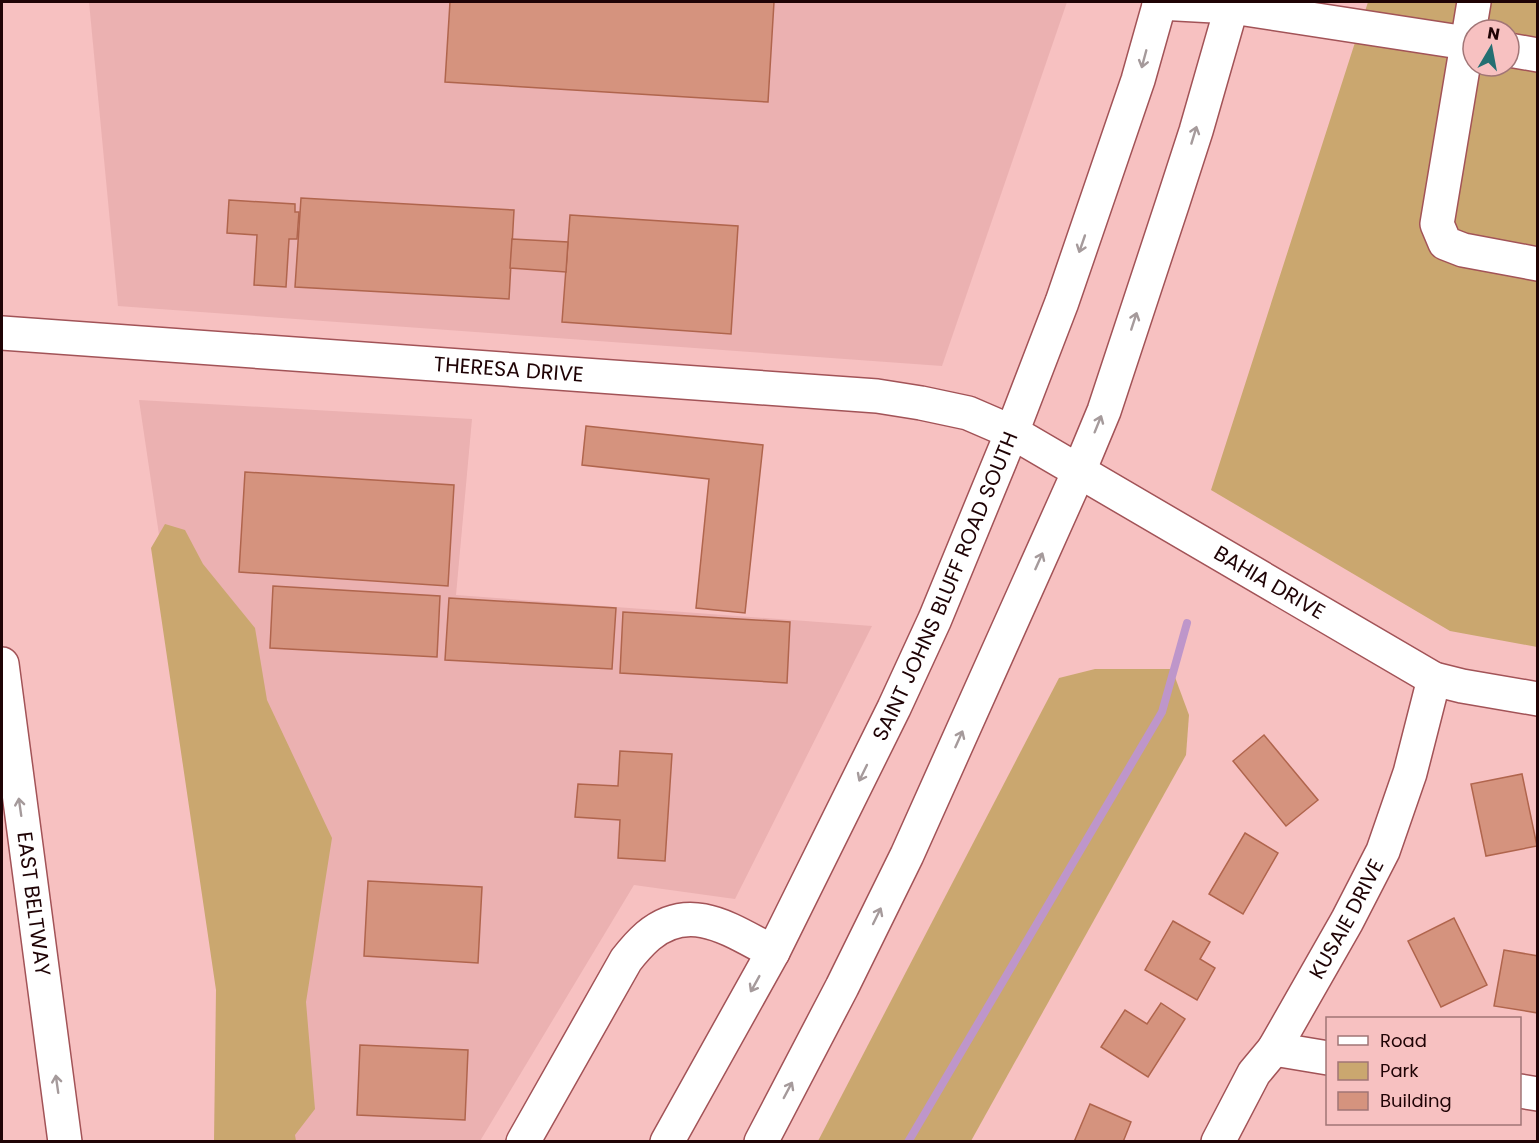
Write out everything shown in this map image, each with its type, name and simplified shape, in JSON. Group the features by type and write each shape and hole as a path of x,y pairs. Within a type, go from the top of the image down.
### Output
{"main road":[{"path":"1159,2 1232,4 1461,42"},
{"name":"SAINT JOHNS BLUFF ROAD SOUTH","path":"667,1142 773,952 899,698 935,619 1012,432 1062,302 1131,102 1159,2"},
{"path":"1472,18 1474,2"},
{"path":"761,1142 842,987 907,855 1104,411 1196,131 1232,4"},
{"path":"1521,52 1538,55"},
{"path":"1464,78 1437,224 1445,243 1463,249 1538,264"},
{"name":"THERESA DRIVE","path":"2,333 877,396 968,413 1012,432"},
{"name":"BAHIA DRIVE","path":"1012,432 1434,679 1538,699"},
{"name":"EAST BELTWAY","path":"2,664 65,1142"},
{"name":"KUSAIE DRIVE","path":"1218,1142 1254,1073 1274,1049 1347,921 1383,851 1410,773 1434,679"},
{"path":"523,1142 626,960 649,935 676,920 690,918 710,922 773,952"},
{"path":"1274,1049 1326,1058"},
{"path":"1521,1091 1538,1094"}],"shaded area":[{"path":"89,2 1067,2 942,366 118,306"},
{"path":"139,400 472,419 456,595 872,626 735,899 634,885 480,1141 249,1141"}],"green space":[{"path":"1368,2 1537,2 1537,647 1450,631 1211,490"},
{"path":"165,524 185,530 203,564 255,628 267,700 332,838 306,1002 315,1109 295,1135 296,1141 214,1141 216,990 151,548"},
{"path":"1095,669 1172,669 1189,715 1186,755 971,1141 818,1141 1059,678"}],"building":[{"path":"450,2 774,2 768,102 445,82"},
{"path":"301,198 514,210 509,299 295,287"},
{"path":"229,200 295,204 295,212 299,212 297,239 289,239 286,287 254,285 257,235 227,233"},
{"path":"570,215 738,226 731,334 562,322"},
{"path":"512,239 568,242 566,272 510,268"},
{"path":"586,426 763,445 745,613 696,608 709,479 582,465"},
{"path":"245,472 454,485 448,586 239,572"},
{"path":"273,586 440,596 437,657 270,648"},
{"path":"449,598 616,608 612,669 445,660"},
{"path":"623,612 790,622 787,683 620,673"},
{"path":"1264,735 1318,800 1286,826 1233,761"},
{"path":"620,751 672,754 665,861 618,858 620,820 575,817 578,784 618,786"},
{"path":"1522,774 1537,846 1486,856 1471,784"},
{"path":"1245,833 1278,853 1243,914 1209,894"},
{"path":"368,881 482,887 478,963 364,956"},
{"path":"1454,918 1487,985 1441,1007 1408,941"},
{"path":"1173,921 1210,942 1200,959 1215,968 1197,1000 1145,970"},
{"path":"1504,950 1538,956 1538,1013 1494,1006"},
{"path":"1161,1003 1185,1019 1148,1077 1101,1047 1125,1010 1147,1024"},
{"path":"360,1045 468,1050 465,1120 357,1115"},
{"path":"1090,1104 1131,1122 1123,1142 1074,1142"}],"waterway":[{"path":"908,1142 1162,712 1187,623"}]}
